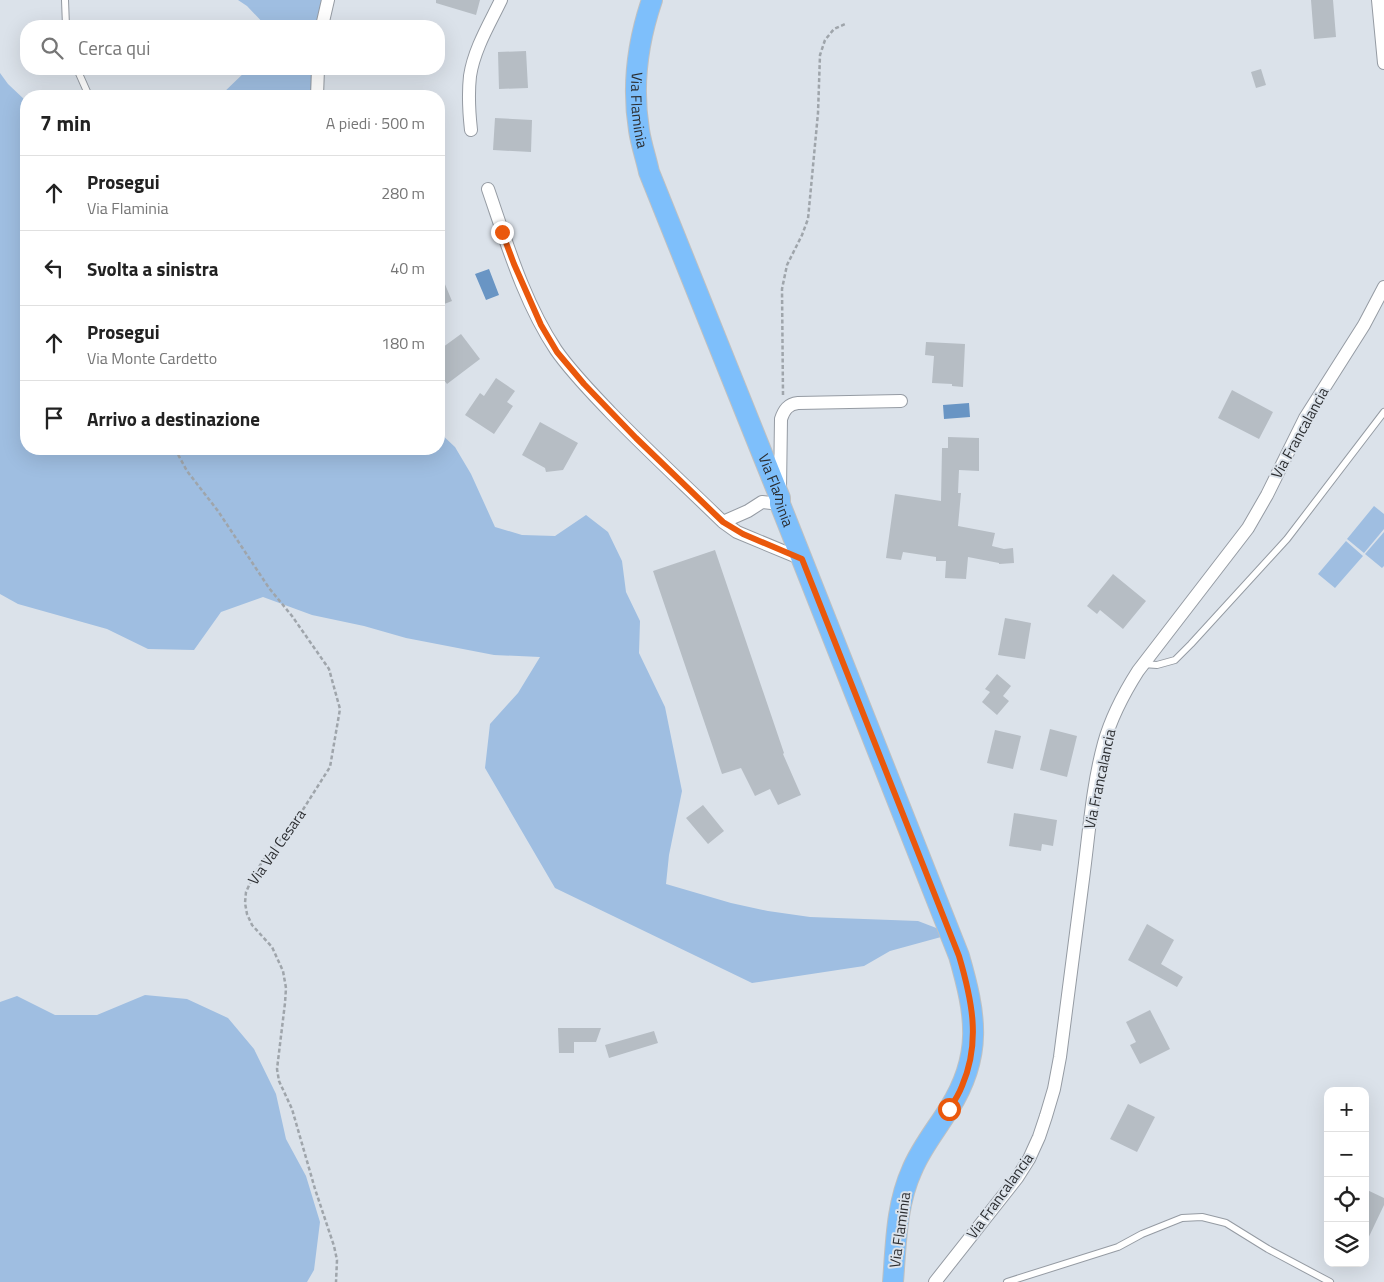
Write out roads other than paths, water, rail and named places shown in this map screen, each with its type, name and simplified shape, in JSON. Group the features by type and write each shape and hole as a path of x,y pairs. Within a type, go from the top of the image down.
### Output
{"main road":[{"name":"Via Flaminia","path":"652,0 643,34 636,81 636,109 642,146 654,185 959,956 969,993 974,1038 967,1073 962,1087 949,1109 920,1152 906,1186 900,1214 893,1282"}],"street":[{"path":"323,20 328,0"},
{"path":"470,130 471,69 480,45 502,0"},
{"path":"1378,0 1382,24 1384,62"},
{"path":"317,90 318,75"},
{"path":"488,189 518,273 536,314 557,352 577,376 723,522 737,532 802,559"},
{"name":"Via Francalancia","path":"935,1282 1016,1178 1029,1159 1043,1128 1060,1057 1094,792 1104,744 1111,724 1130,683 1143,664 1248,528 1267,495 1305,418 1364,325 1384,287"},
{"path":"723,522 748,511 762,502 780,501 781,423 783,413 789,406 798,403 901,401"},
{"path":"772,547 783,544 792,534"}],"lane":[{"path":"65,0 66,20"},
{"path":"80,75 86,90"},
{"path":"1143,664 1157,665 1175,660 1191,644 1287,539 1384,412"},
{"path":"1007,1282 1118,1247 1142,1234 1182,1218 1202,1217 1226,1223 1268,1249 1330,1282"}]}
